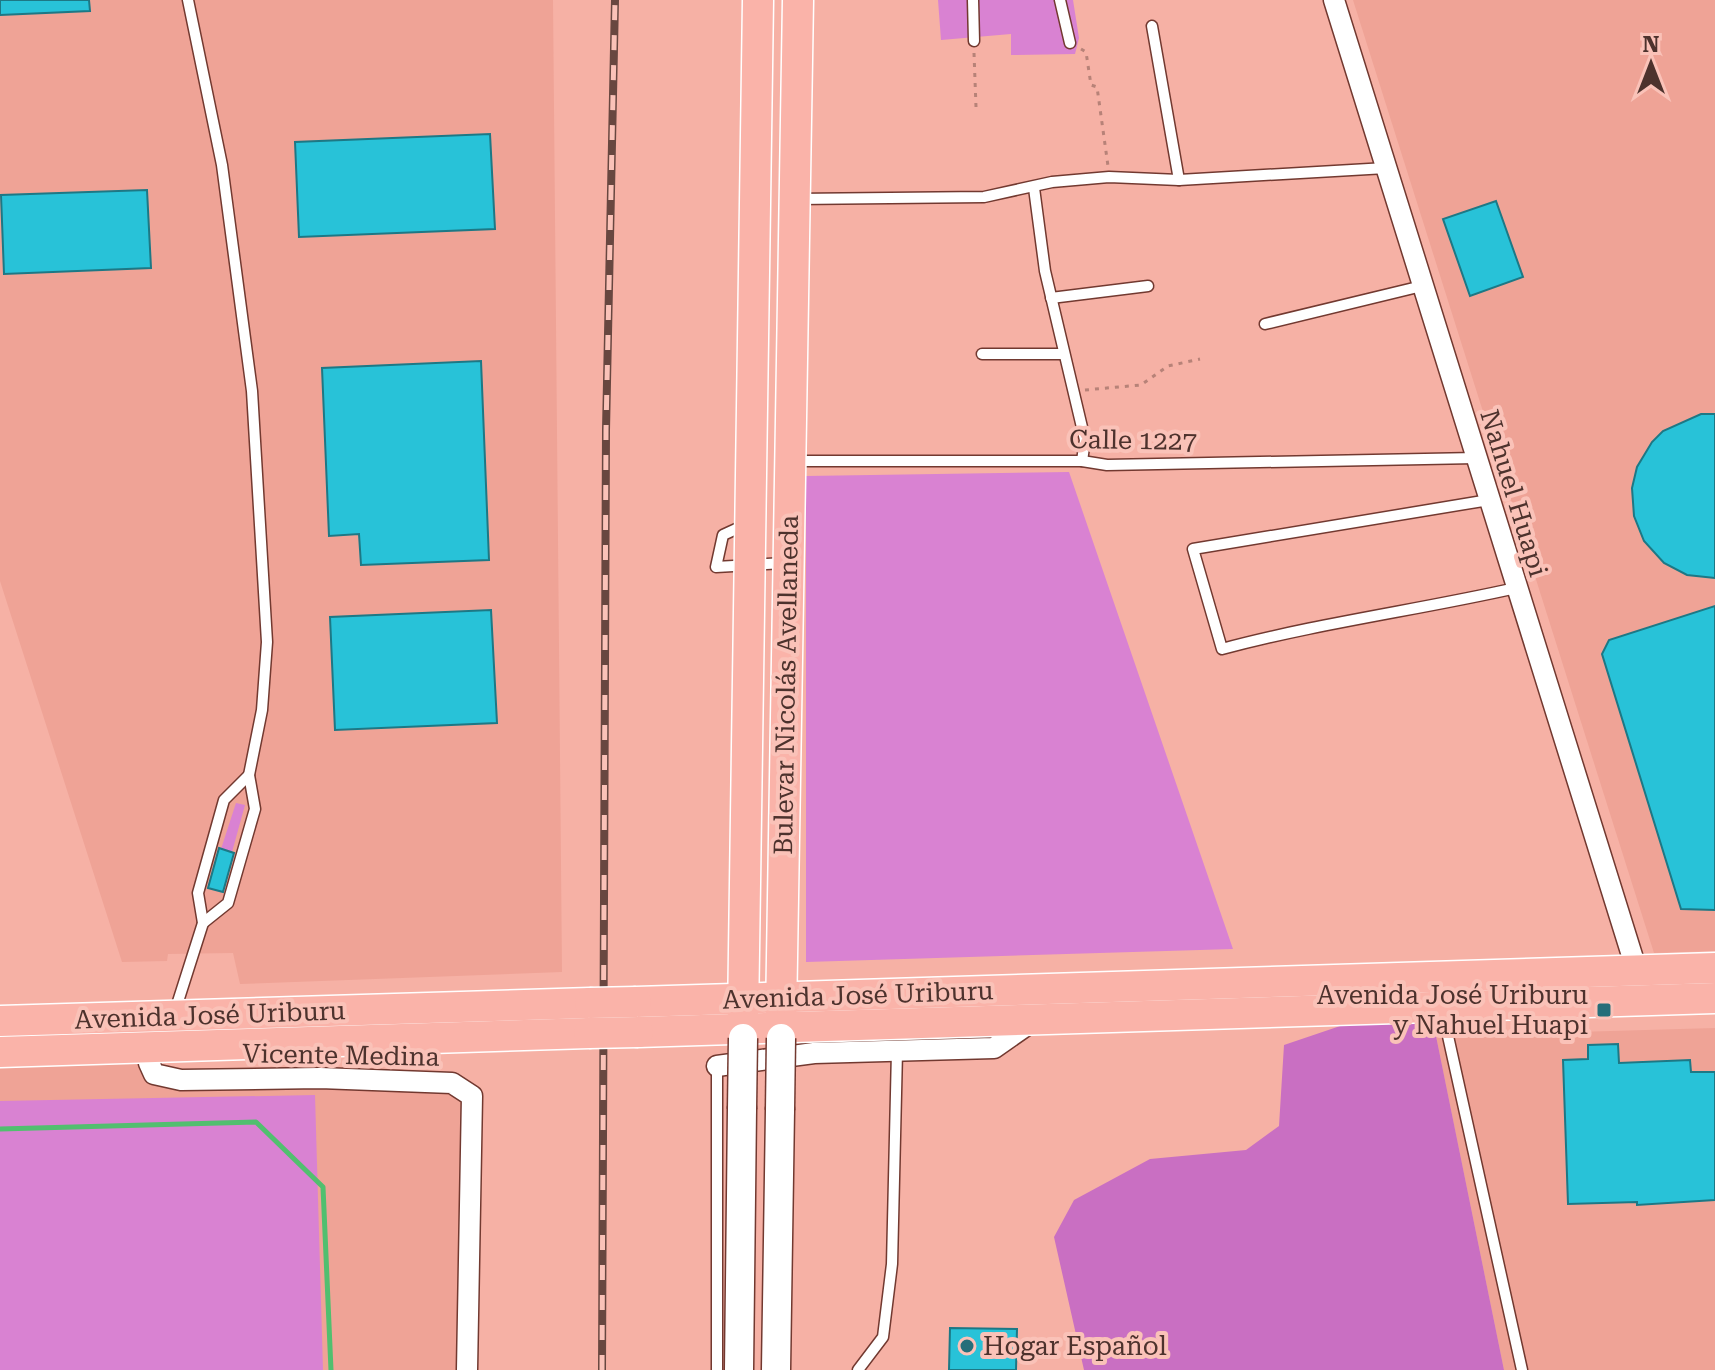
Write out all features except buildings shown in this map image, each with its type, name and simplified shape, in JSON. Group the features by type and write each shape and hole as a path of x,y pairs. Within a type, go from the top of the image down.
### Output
{"main road":[{"name":"Bulevar Nicolás Avellaneda","path":"739,1370 758,0"},
{"name":"Bulevar Nicolás Avellaneda","path":"776,1370 798,0"},
{"name":"Avenida José Uriburu","path":"0,1021 590,1003 637,1017 743,1034 781,1021 1637,970 1715,968"},
{"name":"Avenida José Uriburu","path":"0,1052 589,1033 637,1017 743,999 781,1021 1034,1020 1715,998"}],"street":[{"name":"Nahuel Huapi","path":"1334,0 1645,1001"},
{"path":"156,1047 173,1016"},
{"path":"717,1066 814,1053 994,1048 1034,1020"},
{"name":"Vicente Medina","path":"156,1047 149,1063 154,1074 181,1080 320,1078 452,1083 472,1096 467,1370"}],"lane":[{"path":"188,0 222,165 252,391 263,524 267,642 262,710 249,775 255,809 228,903 203,923"},
{"path":"973,0 974,41"},
{"path":"1060,0 1070,43"},
{"path":"1152,26 1179,180"},
{"path":"794,199 984,197 1052,182 1109,177 1179,180 1386,168"},
{"path":"1034,188 1051,298 1085,440 1082,461"},
{"path":"1051,298 1148,286"},
{"path":"1265,324 1422,286"},
{"path":"982,354 1064,354"},
{"name":"Calle 1227","path":"790,461 1082,461 1107,465 1476,458"},
{"path":"1489,500 1193,549 1222,649 1299,629 1402,614 1516,588"},
{"path":"748,564 788,563"},
{"path":"173,1016 203,923 198,893 224,800 249,775"},
{"path":"1442,1007 1522,1370"},
{"path":"858,1370 883,1337 892,1264 897,1051"},
{"path":"717,1066 717,1370"}],"path":[{"path":"974,41 976,107"},
{"path":"1070,43 1086,52 1091,85 1097,87 1109,177"},
{"path":"1073,391 1141,385 1168,366 1200,359"}],"shaded area":[{"path":"0,0 553,0 562,972 240,984 233,953 168,954 167,961 122,962 0,581"},
{"path":"938,0 1073,0 1079,38 1075,54 1011,55 1011,34 941,40"},
{"path":"1353,0 1715,0 1715,951 1654,953"},
{"path":"1069,472 1233,949 806,962 806,476"},
{"path":"236,803 245,805 232,852 221,849"},
{"path":"1381,1019 1424,1025 1436,1036 1504,1370 1084,1370 1054,1237 1074,1200 1150,1159 1246,1150 1279,1126 1284,1045 1349,1023"},
{"path":"1715,1028 1715,1370 1504,1370 1436,1036"},
{"path":"156,1047 154,1074 452,1083 472,1096 467,1370 0,1370 0,1052"},
{"path":"315,1095 323,1370 0,1370 0,1101"}],"waterway":[{"path":"0,1129 256,1122 323,1187 331,1370"}],"railway":[{"path":"602,1370 606,430 615,0"}],"place":[{"name":"Avenida José Uriburu y Nahuel Huapi","path":"1604,1010"},
{"name":"Hogar Español","path":"967,1346"}]}
